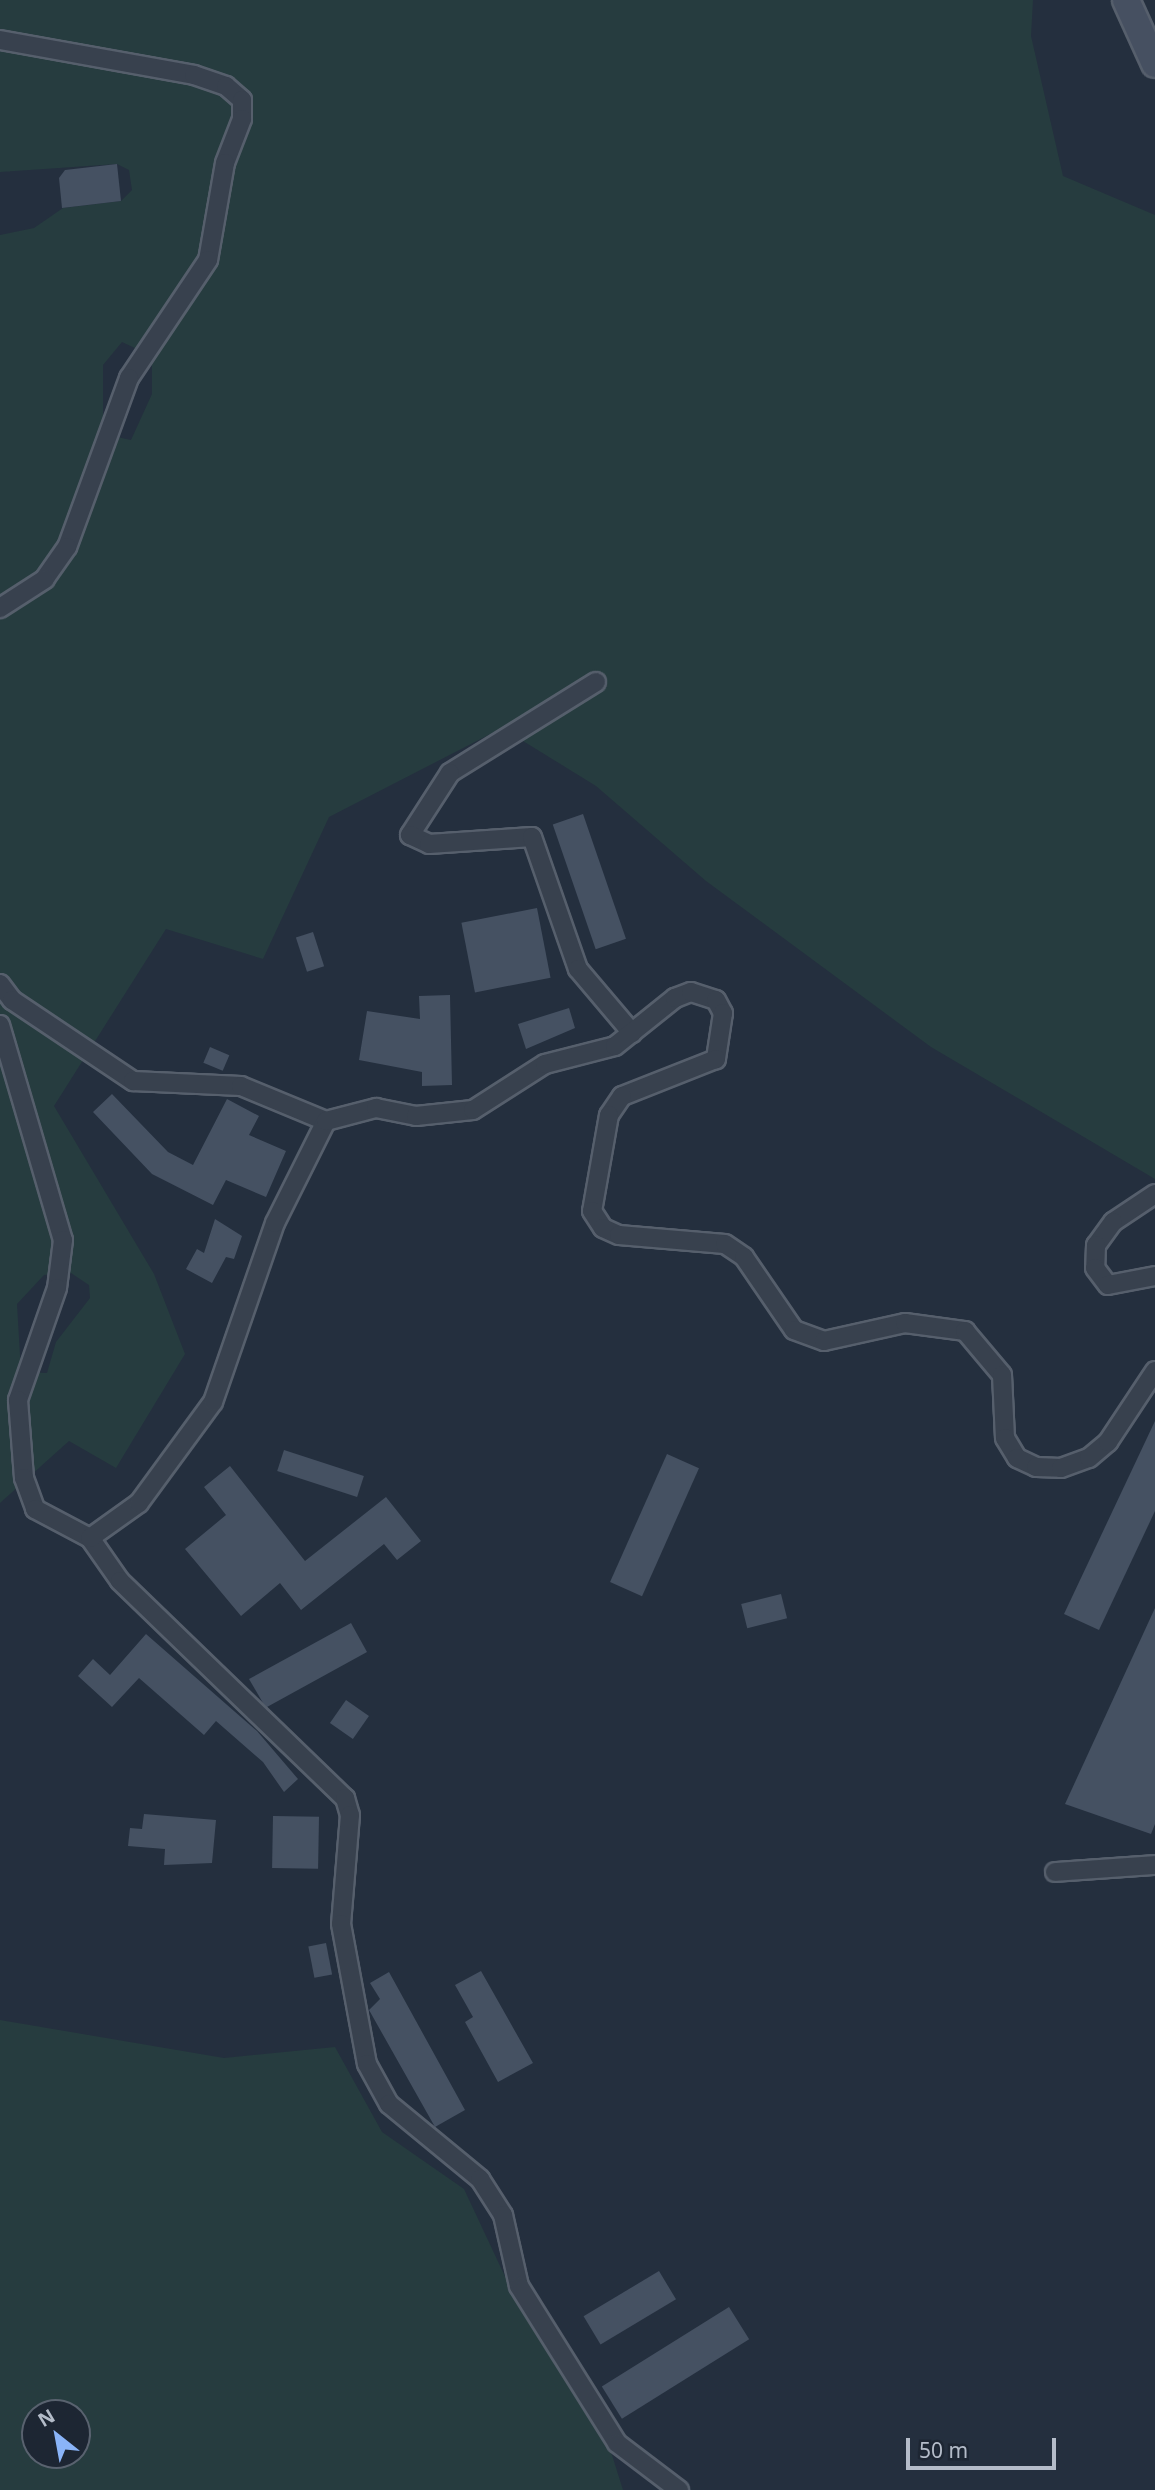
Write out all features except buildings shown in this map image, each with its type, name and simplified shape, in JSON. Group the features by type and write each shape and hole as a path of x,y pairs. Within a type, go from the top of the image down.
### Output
{"street":[{"path":"1126,0 1152,58"},
{"path":"0,40 194,75 226,86 242,100 242,119 225,163 208,260 129,378 67,547 45,579 0,608"},
{"path":"596,682 450,773 410,835 429,844 532,837 578,969 632,1033"},
{"path":"0,984 12,1000 133,1081 241,1086 326,1121 376,1108 416,1116 474,1110 545,1064 615,1046 691,992 716,1000 723,1013 716,1059 622,1096 609,1115 592,1211 603,1228 619,1235 725,1244 744,1257 794,1330 824,1341 905,1323 965,1331 1002,1375 1004,1438 1017,1458 1036,1467 1061,1468 1089,1458 1108,1442 1155,1371"},
{"path":"0,1025 63,1240 57,1288 18,1400 24,1479 35,1509 90,1538 120,1581 345,1798 351,1815 341,1924 367,2064 389,2104 480,2179 502,2215 519,2286 618,2443 679,2490"},
{"path":"90,1538 139,1503 213,1402 275,1223 326,1121"},
{"path":"1155,1194 1113,1222 1096,1245 1095,1268 1108,1285 1155,1276"},
{"path":"1055,1872 1155,1865"}],"green space":[{"path":"0,0 1033,0 1031,36 1063,176 1155,215 1155,1179 931,1047 706,881 596,786 502,728 329,817 263,959 166,929 54,1106 154,1274 185,1354 116,1468 69,1441 0,1503 0,235 34,228 63,208 121,201 132,190 129,170 117,164 0,172","holes":["122,342 152,356 152,394 131,440 103,434 103,365","71,1273 89,1285 90,1298 56,1342 47,1373 21,1372 17,1304 44,1275"]},
{"path":"0,2020 224,2058 335,2047 382,2132 464,2189 509,2285 612,2455 623,2490 0,2490"}]}
